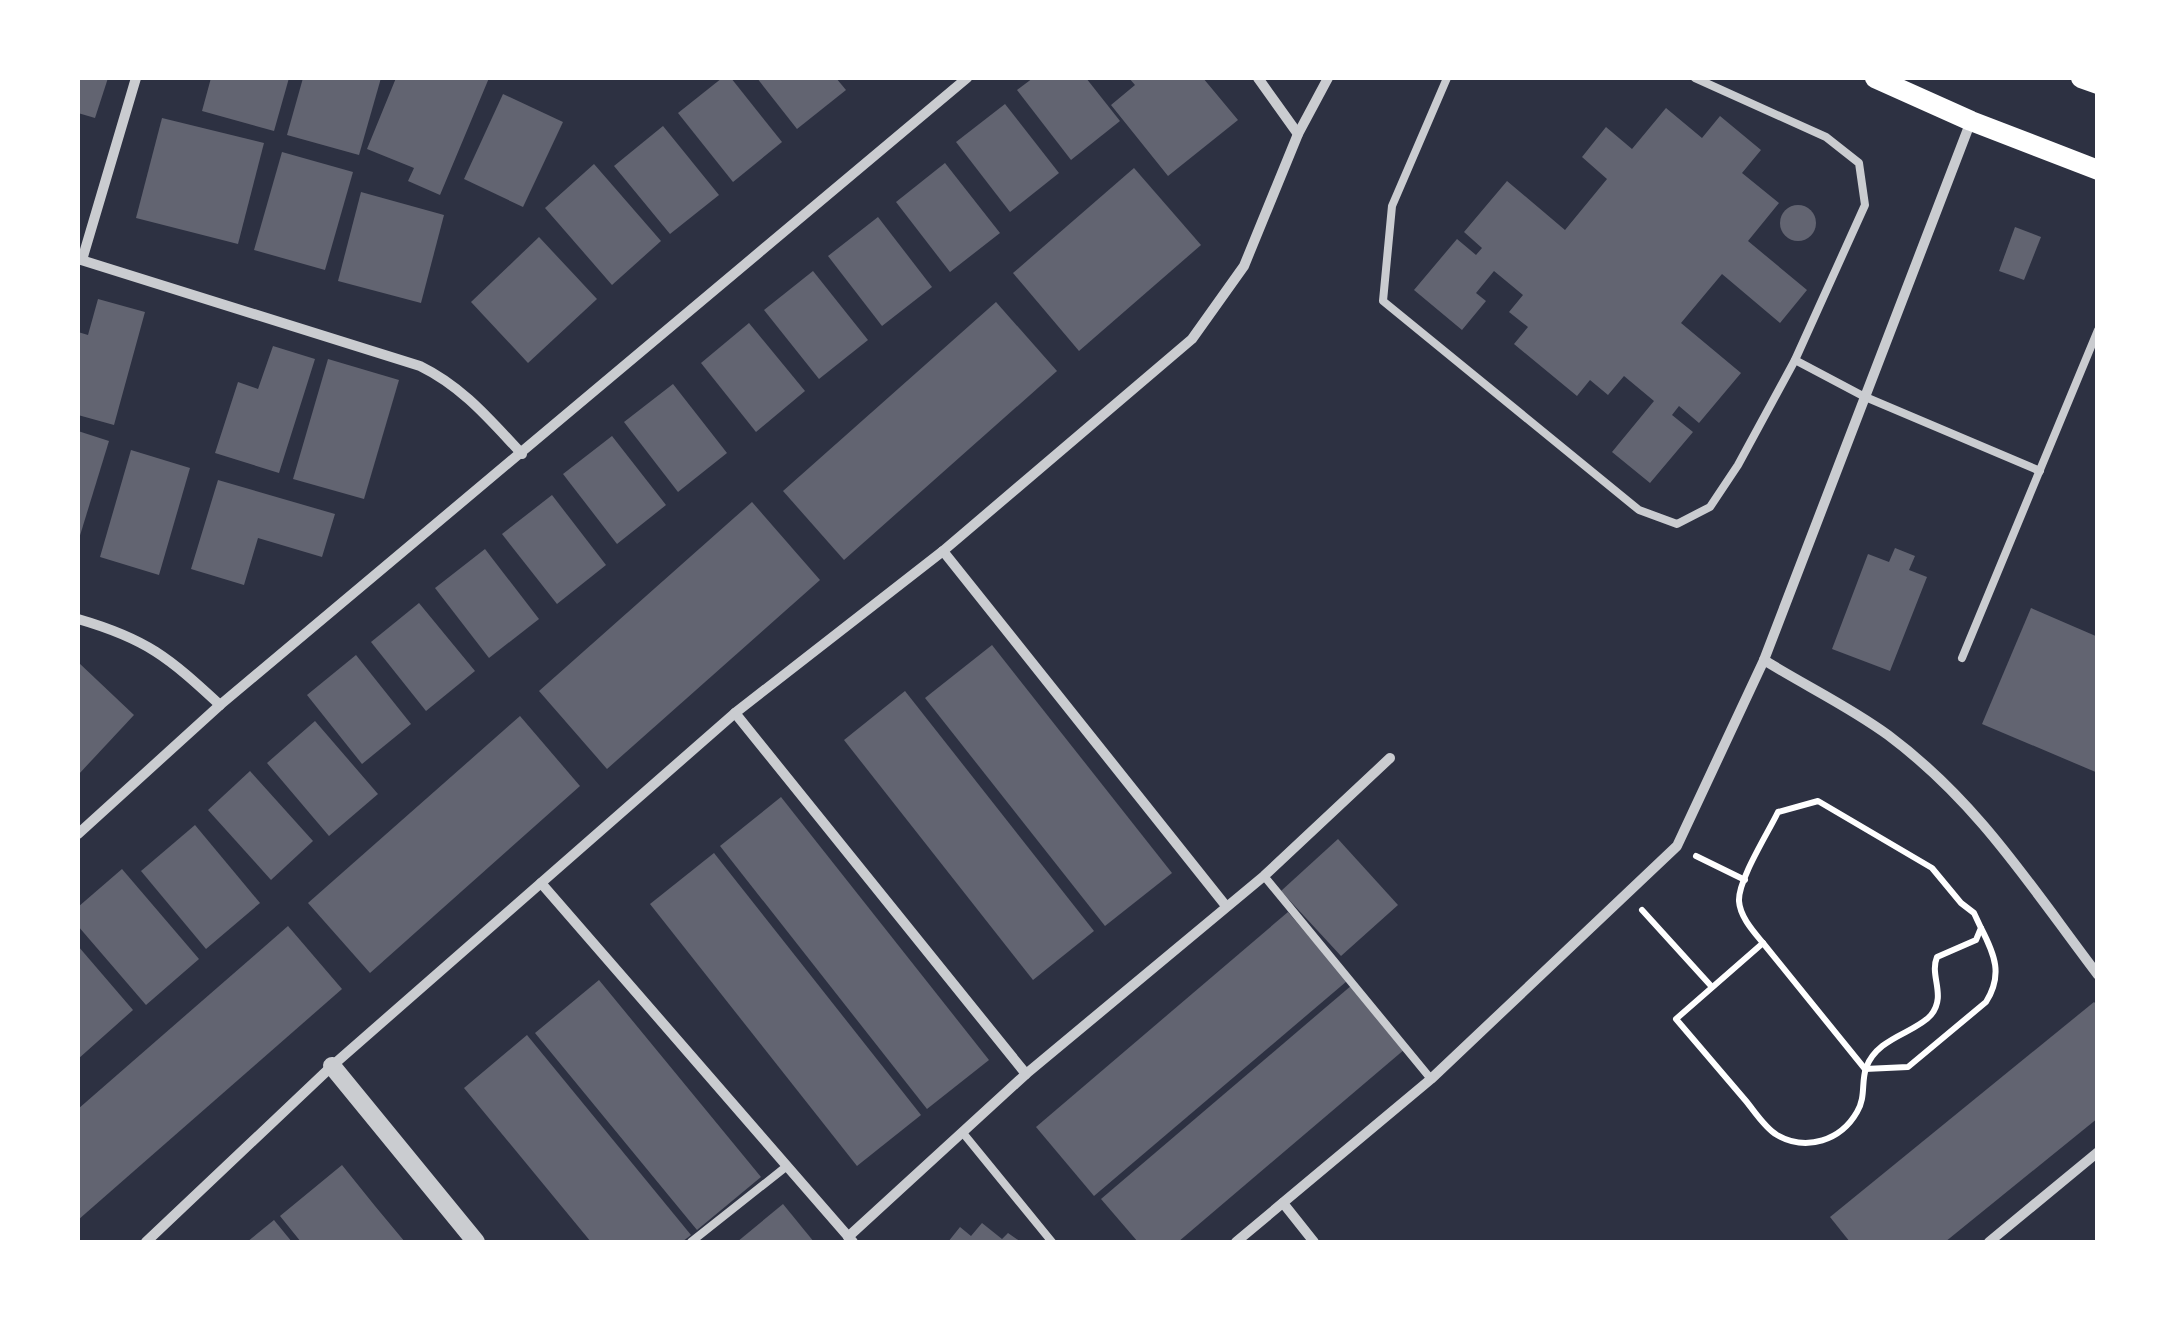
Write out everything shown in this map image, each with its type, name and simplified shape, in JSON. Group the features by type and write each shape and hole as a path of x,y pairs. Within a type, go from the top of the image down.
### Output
{"main road":[{"path":"1875,78 1972,122 2098,170"},
{"path":"2081,78 2098,84"}],"street":[{"path":"136,78 80,259 420,366 468,396 522,454"},
{"path":"78,834 220,704 968,78"},
{"path":"1258,78 1298,134"},
{"path":"146,1242 332,1066 735,714 943,550 1192,339 1244,266 1298,134 1328,78"},
{"path":"1236,1242 1432,1079 1677,846 1764,660 1972,122"},
{"path":"943,550 1226,906"},
{"path":"78,620 121,632 153,648 220,704"},
{"path":"1764,660 1887,735 1971,809 2028,877 2098,975"},
{"path":"735,714 1026,1074"},
{"path":"541,883 851,1240 1026,1074 1264,876 1390,758"},
{"path":"332,1066 476,1242"},
{"path":"1989,1242 2098,1152"},
{"path":"1283,1203 1314,1242"}],"lane":[{"path":"1447,78 1392,206 1383,301 1638,510 1678,524 1710,507 1738,465 1795,360 1866,204 1860,163 1826,137 1695,78"},
{"path":"1962,658 2098,330"},
{"path":"1795,360 1863,396 2040,471"},
{"path":"1264,876 1432,1079"},
{"path":"963,1133 1052,1242"},
{"path":"691,1242 787,1166"}],"path":[{"path":"1818,800 1932,868 1974,913 1996,961 1998,974 1986,1002 1908,1067 1865,1068 1746,921 1739,901 1778,812 1818,800"},
{"path":"1677,846 1745,880"},
{"path":"1627,895 1712,987"},
{"path":"1763,943 1676,1018 1778,1135 1806,1142 1835,1137 1859,1110 1865,1092 1865,1068 1877,1052 1932,1014 1939,996 1934,962 1937,957 1976,940 1981,928"}],"building":[{"path":"78,78 108,78 95,118 78,113"},
{"path":"211,78 289,78 274,131 202,111"},
{"path":"303,78 381,78 359,155 287,135"},
{"path":"396,78 489,78 440,195 408,181 414,168 367,149"},
{"path":"722,78 731,78 782,142 733,182 678,113"},
{"path":"757,78 836,78 846,90 797,129"},
{"path":"1033,78 1086,78 1120,121 1071,160 1017,90"},
{"path":"1129,78 1203,78 1238,120 1168,176 1111,105 1135,85"},
{"path":"503,94 563,122 523,207 464,179"},
{"path":"1005,104 1059,173 1010,212 956,142"},
{"path":"1666,108 1702,138 1720,116 1761,150 1742,173 1779,203 1748,241 1807,290 1780,323 1722,274 1681,323 1741,373 1699,423 1679,406 1672,415 1693,432 1650,483 1612,452 1654,401 1624,376 1608,395 1590,380 1577,396 1514,344 1528,327 1509,312 1523,295 1494,271 1476,293 1486,301 1462,330 1414,290 1457,239 1476,255 1482,248 1464,232 1507,181 1565,230 1607,179 1582,157 1606,127 1632,149"},
{"path":"162,118 264,143 238,244 136,218"},
{"path":"663,126 719,195 670,234 614,166"},
{"path":"282,152 353,172 325,270 254,250"},
{"path":"945,163 1000,233 950,272 896,202"},
{"path":"594,164 661,241 612,285 545,208"},
{"path":"1134,168 1201,245 1079,351 1013,273"},
{"path":"361,192 444,215 421,303 338,281"},
{"path":"1798,205 1810,211 1816,223 1810,235 1798,241 1786,235 1780,223 1786,211"},
{"path":"878,217 932,287 882,326 828,256"},
{"path":"2015,227 2041,237 2024,280 1999,271"},
{"path":"539,237 597,299 528,363 471,302"},
{"path":"813,271 868,340 819,379 764,310"},
{"path":"98,299 145,312 114,425 78,415 78,332 88,335"},
{"path":"996,302 1057,371 844,560 783,491"},
{"path":"749,323 805,391 756,432 701,363"},
{"path":"273,346 315,359 279,473 215,453 238,382 258,389"},
{"path":"328,359 399,380 364,499 293,479"},
{"path":"673,384 727,453 678,492 624,422"},
{"path":"78,431 109,441 78,542"},
{"path":"612,436 666,505 617,544 563,474"},
{"path":"131,450 190,468 159,575 100,557"},
{"path":"218,480 335,514 322,557 258,538 244,585 191,569"},
{"path":"552,495 606,565 557,604 502,534"},
{"path":"752,502 820,580 607,769 539,691"},
{"path":"1895,548 1915,556 1909,570 1927,577 1890,671 1832,649 1868,554 1889,562"},
{"path":"485,549 539,619 489,658 435,588"},
{"path":"419,603 475,671 426,711 371,642"},
{"path":"2031,608 2098,637 2098,773 1982,724"},
{"path":"992,645 1172,873 1105,926 925,698"},
{"path":"356,655 411,724 362,764 307,695"},
{"path":"78,662 134,715 78,775"},
{"path":"905,691 1094,931 1033,980 844,740"},
{"path":"520,716 580,786 370,973 308,903"},
{"path":"315,721 378,794 329,836 267,763"},
{"path":"250,771 313,841 271,880 208,810"},
{"path":"781,797 989,1060 927,1109 720,846"},
{"path":"195,825 260,903 206,949 141,871"},
{"path":"1338,839 1398,905 1341,956 1281,891"},
{"path":"714,853 921,1115 857,1166 650,904"},
{"path":"122,869 199,959 146,1005 78,926 78,907"},
{"path":"1288,912 1347,981 1094,1196 1036,1127"},
{"path":"288,926 342,989 78,1220 78,1109"},
{"path":"78,946 133,1010 78,1059"},
{"path":"599,980 761,1177 697,1230 535,1033"},
{"path":"1352,985 1405,1049 1178,1242 1138,1242 1101,1199"},
{"path":"2094,1002 2098,1006 2098,1118 1945,1242 1850,1242 1830,1217"},
{"path":"527,1035 691,1235 682,1242 591,1242 464,1088"},
{"path":"342,1165 405,1242 301,1242 280,1216"},
{"path":"783,1204 814,1242 737,1242"},
{"path":"274,1220 292,1242 247,1242"},
{"path":"982,1223 1002,1239 1008,1233 1021,1242 948,1242 960,1227 971,1236"}]}
